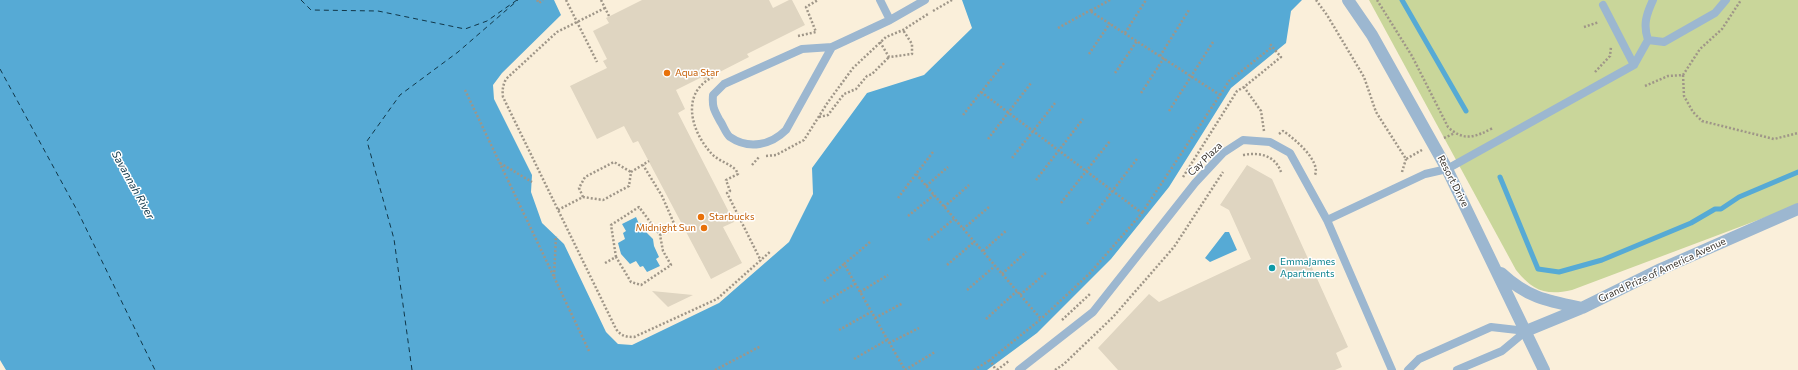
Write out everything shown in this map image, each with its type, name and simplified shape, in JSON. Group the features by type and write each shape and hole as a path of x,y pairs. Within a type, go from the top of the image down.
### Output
{"street":[{"name":"Resort Drive","path":"1348,0 1372,34 1447,169 1544,370"},
{"name":"Grand Prize of America Avenue","path":"1526,331 1582,308 1661,269 1798,210"},
{"path":"1496,268 1514,286 1534,297 1554,303 1582,308"}],"lane":[{"path":"880,0 890,20"},
{"path":"832,47 786,130 779,137 768,143 750,145 729,136 712,107 713,95 724,84 802,49 832,47 890,20 925,0"},
{"path":"1327,220 1425,174 1447,169 1634,65 1648,40 1644,29 1646,15 1652,0"},
{"path":"1648,40 1664,42 1715,13 1726,0"},
{"path":"1603,4 1634,65"},
{"name":"Cay Plaza","path":"1019,370 1093,312 1195,183 1223,154 1243,140 1265,138 1290,153 1327,220 1392,370"},
{"path":"1408,370 1419,359 1491,327 1526,331"},
{"path":"1457,370 1502,350 1526,331"}],"path":[{"path":"537,0 539,3 543,0"},
{"path":"566,0 597,62"},
{"path":"601,0 609,16"},
{"path":"794,38 816,32 806,7 818,0"},
{"path":"752,165 760,156 776,155 804,140 853,68 880,42 886,37 903,30 952,0"},
{"path":"1058,28 1110,0"},
{"path":"1125,33 1146,0"},
{"path":"1316,0 1327,15 1364,77 1376,112 1406,159"},
{"path":"1377,0 1412,56 1448,127 1463,137 1478,135 1499,125"},
{"path":"1741,0 1722,29 1700,49 1683,75 1684,96 1693,112 1702,121 1774,139 1798,133"},
{"path":"605,8 557,32 506,79 502,92 503,97 616,329 620,334 626,337 634,337 717,299 771,251"},
{"path":"1092,10 1090,11 1220,94"},
{"path":"1160,56 1189,10"},
{"path":"1584,27 1601,22"},
{"path":"1089,54 1110,23"},
{"path":"819,117 828,115 844,94 856,89 867,76 872,74 889,57 912,54 912,44 903,30"},
{"path":"1594,74 1610,56 1611,40"},
{"path":"1115,73 1137,41"},
{"path":"880,42 889,57"},
{"path":"1169,111 1213,42"},
{"path":"1180,182 1237,91 1281,57 1270,44"},
{"path":"974,370 990,360 1041,319 1090,273 1142,214 1228,81 1272,47"},
{"path":"1142,93 1164,58"},
{"path":"963,115 1005,62"},
{"path":"720,74 707,80 693,96 691,105 692,116 710,153 736,170 738,174 726,180 730,191 727,192 761,261"},
{"path":"1644,86 1668,76 1683,75"},
{"path":"988,139 1031,83"},
{"path":"1244,86 1262,111 1266,157"},
{"path":"465,90 589,351"},
{"path":"981,92 1142,214"},
{"path":"1012,158 1055,103"},
{"path":"1036,180 1083,119"},
{"path":"1265,138 1274,138 1283,131 1294,138 1308,153 1314,165 1316,172 1312,181"},
{"path":"1061,203 1110,141"},
{"path":"898,198 933,152"},
{"path":"1239,156 1252,154 1266,157 1276,161 1281,172"},
{"path":"1402,173 1406,159 1410,157"},
{"path":"1087,224 1137,159"},
{"path":"631,172 649,161"},
{"path":"583,197 579,188 586,178 614,162 631,172"},
{"path":"500,163 532,182"},
{"path":"643,165 662,196 676,228 660,235"},
{"path":"926,186 948,167"},
{"path":"558,210 583,197 603,200 629,186 631,172"},
{"path":"1055,370 1064,364 1113,317 1174,247 1224,172"},
{"path":"916,174 1041,319"},
{"path":"944,206 969,185"},
{"path":"908,216 934,195"},
{"path":"639,207 660,235 663,251 671,266 641,285 631,282 616,257 611,225 639,207"},
{"path":"963,229 989,207"},
{"path":"928,240 954,219"},
{"path":"983,251 1007,230"},
{"path":"554,277 556,236"},
{"path":"824,281 870,242"},
{"path":"947,265 974,242"},
{"path":"1002,274 1026,252"},
{"path":"605,263 616,257"},
{"path":"844,264 905,370 935,352"},
{"path":"967,290 995,266"},
{"path":"1020,295 1046,273"},
{"path":"860,292 888,275"},
{"path":"823,303 855,284"},
{"path":"986,319 1017,291"},
{"path":"1057,323 1092,292"},
{"path":"875,318 903,303"},
{"path":"839,330 871,312"},
{"path":"854,359 919,328"},
{"path":"715,370 761,346"},
{"path":"990,360 997,370 1016,357"}],"green space":[{"path":"1369,0 1798,0 1798,205 1572,290 1563,292 1547,292 1534,287 1528,283 1516,270"}],"water":[{"name":"Savannah River","path":"0,0 554,0 561,15 502,73 493,85 494,99 532,175 531,192 542,223 564,244 606,332 618,344 632,345 719,303 789,242 813,194 812,168 867,93 924,75 972,28 962,0 1302,0 1291,11 1286,43 1231,88 1169,187 1111,259 1037,333 987,370 6,370 0,360"},
{"path":"636,217 639,224 642,223 647,233 653,239 654,246 659,257 656,259 660,266 647,272 643,266 640,267 636,261 630,264 621,254 618,243 625,239 623,233 626,231 622,224"},
{"path":"1225,232 1229,232 1237,250 1210,262 1205,258"}],"building":[{"path":"642,0 769,0 773,8 792,0 805,25 747,54 749,57 704,80 702,77 676,90 685,109 678,113 734,222 723,227 742,263 711,279 638,141 633,143 624,126 597,139 570,86 607,68 603,61 607,59 593,31 609,23 606,18"},
{"path":"1247,165 1272,179 1348,347 1336,353 1342,367 1335,370 1118,370 1098,348 1149,294 1159,302 1251,259 1229,210 1220,205"},
{"path":"652,291 693,295 668,307"}],"waterway":[{"path":"1402,0 1466,111"},
{"path":"1500,177 1538,269 1559,272 1602,260 1691,223 1715,209 1721,209 1739,197 1798,172"}],"ferry route":[{"path":"301,0 311,10 378,11 465,29 487,21 517,0"},
{"path":"412,370 394,239 367,141 400,95 458,52 518,0"},
{"path":"0,69 78,212 155,370"}],"place":[{"name":"Aqua Star","path":"667,73"},
{"name":"Starbucks","path":"701,217"},
{"name":"Midnight Sun","path":"704,228"},
{"name":"EmmaJames Apartments","path":"1272,268"}]}
